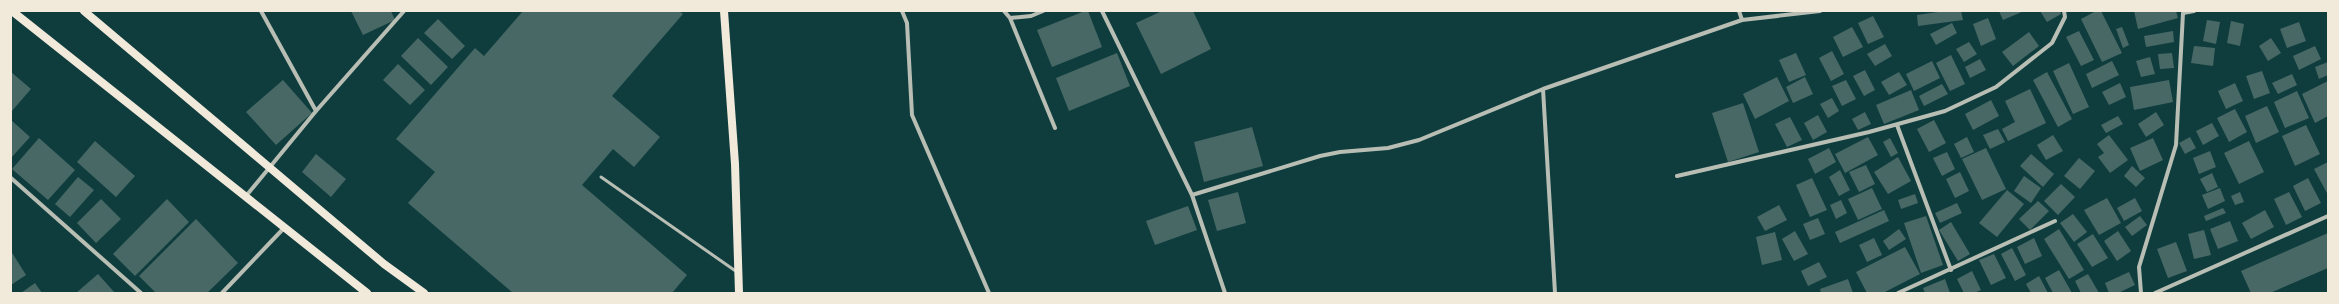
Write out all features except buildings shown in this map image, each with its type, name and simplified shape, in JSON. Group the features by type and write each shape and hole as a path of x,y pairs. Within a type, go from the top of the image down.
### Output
{"main road":[{"path":"12,11 367,293"},
{"path":"84,11 384,264 424,293"},
{"path":"724,11 735,164 739,293"}],"street":[{"path":"261,11 316,112"},
{"path":"398,11 400,16"},
{"path":"246,196 268,167 404,11"},
{"path":"902,11 907,23 912,115 989,293"},
{"path":"1004,11 1010,18 1055,128"},
{"path":"1010,18 1031,16 1043,11"},
{"path":"1102,11 1192,195 1225,293"},
{"path":"1739,11 1742,20"},
{"path":"1192,195 1320,156 1340,152 1388,148 1418,140 1543,89 1742,20 1820,11"},
{"path":"1677,176 1898,125 1945,111 1996,87 2052,43 2065,17 2064,11"},
{"path":"2141,293 2139,267 2176,145 2183,13 2194,11"},
{"path":"1543,89 1556,293"},
{"path":"1898,125 1951,270"},
{"path":"11,178 141,293"},
{"path":"2154,293 2328,216"},
{"path":"1898,293 2055,221"},
{"path":"222,293 284,228"}],"lane":[{"path":"602,177 738,273"}]}
